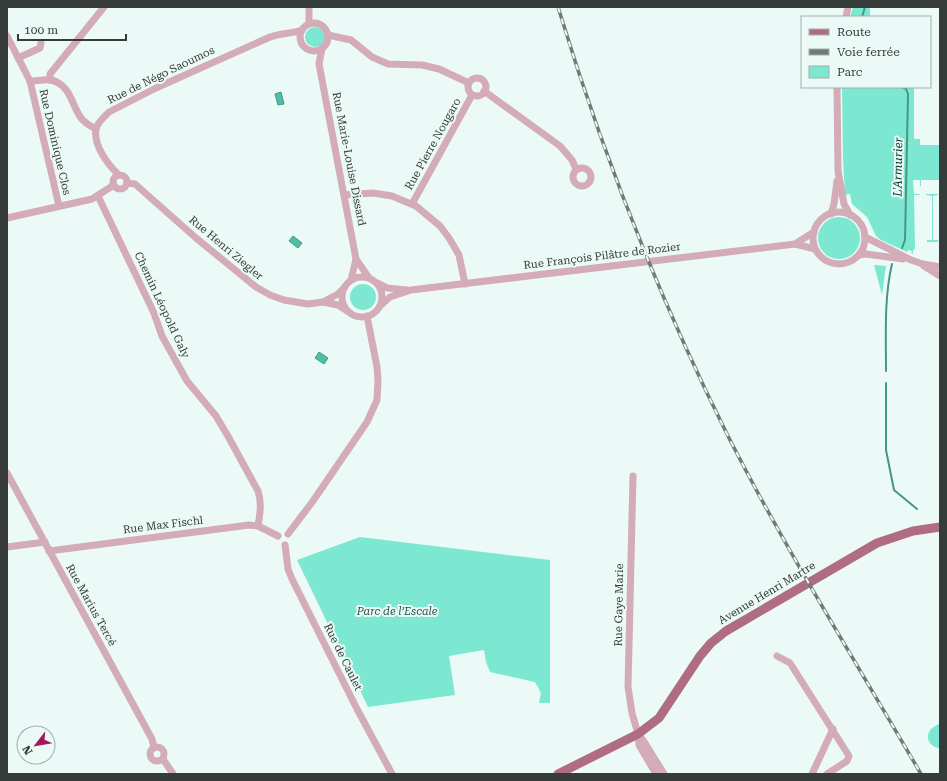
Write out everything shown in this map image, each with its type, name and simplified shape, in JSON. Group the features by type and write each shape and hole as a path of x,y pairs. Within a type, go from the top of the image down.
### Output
{"main road":[{"name":"Avenue Henri Martre","path":"558,774 638,734 659,718 700,656 726,631 877,543 913,531 940,527"}],"street":[{"path":"50,80 50,74 104,7"},
{"path":"292,34 302,30 312,23 313,15 309,8"},
{"path":"292,34 301,40 304,46 311,50 322,48 327,42 328,35 324,26 312,23"},
{"path":"301,40 302,30"},
{"name":"Rue de Négo Saoumos","path":"96,128 104,116 109,112 156,88 270,36 292,34"},
{"path":"328,35 351,40 372,56 388,64 422,65 439,68 469,83"},
{"name":"Rue Dominique Clos","path":"7,36 30,81 59,206 7,218"},
{"path":"18,58 40,48 41,43"},
{"name":"Rue Marie-Louise Dissard","path":"322,48 320,64 356,259 351,280"},
{"name":"Rue Marie-Louise Dissard","path":"311,50 320,64"},
{"path":"475,79 481,80 485,84 484,91 479,96 472,95 468,90 469,83 475,79"},
{"path":"30,81 50,80 61,84 65,88 81,117 89,125 96,128 99,148 113,170 118,188 122,188 127,183"},
{"path":"831,214 834,204 838,171 836,88"},
{"path":"484,91 560,146 572,160 576,169"},
{"name":"Rue Pierre Nougaro","path":"412,204 472,95"},
{"path":"838,171 844,204 850,215"},
{"name":"Rue Henri Ziegler","path":"116,180 125,177 127,183 135,184 201,243 256,287 270,296 308,304 323,302 338,305 350,312"},
{"path":"59,206 98,196 116,180"},
{"path":"344,195 373,193 392,196 412,204 422,210 440,226 459,255 465,284"},
{"name":"Chemin Léopold Galy","path":"98,196 154,313 162,336 187,381 216,416 258,491 261,499 258,526"},
{"path":"839,212 850,215 862,226 865,237 863,246 858,255 854,259 847,262 834,263 821,257 815,249 813,241 814,232 818,223 821,219 839,212"},
{"name":"Rue François Pilâtre de Rozier","path":"795,244 814,232"},
{"path":"865,237 888,250 911,260 922,264 940,267"},
{"name":"Rue François Pilâtre de Rozier","path":"372,280 387,288 412,290 795,244 815,249"},
{"path":"858,255 866,254 911,260"},
{"name":"Rue Marie-Louise Dissard","path":"356,259 372,280"},
{"path":"922,264 940,276"},
{"path":"360,277 372,280 381,290 382,296 380,306 376,311 367,316 356,316 344,305 343,292 345,286 351,280 360,277"},
{"name":"Rue Henri Ziegler","path":"323,302 338,294 345,286"},
{"name":"Rue François Pilâtre de Rozier","path":"380,306 390,297 412,290"},
{"path":"288,534 367,422 376,400 378,381 377,367 367,316"},
{"name":"Rue Marius Tercé","path":"7,473 152,739 154,748"},
{"name":"Rue Gaye Marie","path":"633,476 628,687 632,713 638,734 639,746 656,774"},
{"name":"Rue Max Fischl","path":"49,551 249,525 258,526 278,536"},
{"path":"281,533 288,534 290,539 288,543 282,545 278,543 278,536 281,533"},
{"path":"7,547 45,542"},
{"name":"Rue de Caulet","path":"285,545 288,569 292,579 392,774"},
{"path":"777,656 790,663 849,756 847,761 827,774"},
{"path":"812,774 832,729"},
{"path":"638,734 645,742 664,774"},
{"name":"Rue Marius Tercé","path":"154,748 150,753 152,759 157,761 163,759"},
{"name":"Rue Marius Tercé","path":"154,748 160,748 164,751 163,759 173,774"}],"green space":[{"path":"853,7 870,7 870,16 850,16"},
{"path":"315,27 322,30 325,37 322,44 315,47 308,44 305,37 308,30"},
{"path":"842,88 914,88 914,139 920,139 920,145 940,145 940,180 921,180 920,186 920,180 913,180 914,194 920,195 914,195 915,249 913,250 913,254 911,253 912,251 908,250 907,252 881,240 876,236 867,217 852,204 850,194 845,195"},
{"path":"926,194 938,194 933,196 933,240 938,240 938,242 927,242 927,240 932,240 932,196"},
{"path":"835,217 843,217 854,223 860,234 860,242 854,253 843,259 835,259 824,253 818,242 818,234 824,223"},
{"path":"874,265 886,266 882,295"},
{"path":"363,284 372,288 376,297 372,306 363,310 354,306 350,297 354,288"},
{"name":"Parc de l’Escale","path":"360,537 550,560 550,703 539,703 541,693 535,682 490,672 486,662 484,650 449,656 455,695 368,707 297,560"},
{"path":"939,724 940,748 937,748 930,743 928,735 933,727"}],"shaded area":[{"path":"281,92 284,104 278,105 275,94"},
{"path":"293,236 302,243 298,248 289,241"},
{"path":"319,352 328,358 324,364 315,358"}],"waterway":[{"name":"L'Armurier","path":"862,16 865,7"},
{"name":"L'Armurier","path":"902,248 905,240 908,94 904,88"},
{"name":"L'Armurier","path":"886,371 887,303 889,277 892,264"},
{"name":"L'Armurier","path":"886,383 886,450 894,490 917,509"}],"railway":[{"path":"558,7 575,62 613,171 656,279 703,384 728,436 774,522 921,774"}]}
